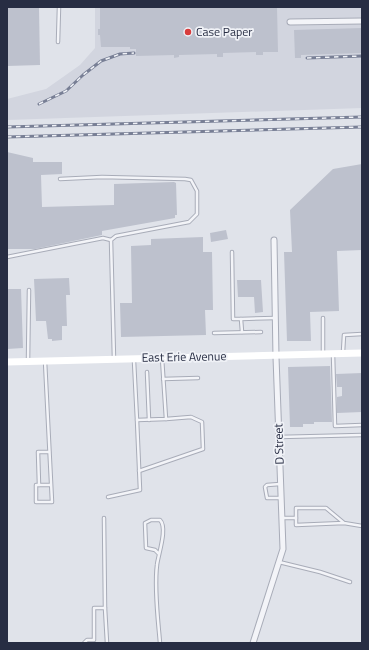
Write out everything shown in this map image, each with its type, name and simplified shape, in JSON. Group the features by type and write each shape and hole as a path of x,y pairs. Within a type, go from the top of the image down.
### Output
{"main road":[{"name":"East Erie Avenue","path":"7,362 362,353"}],"street":[{"path":"290,22 362,21"},
{"name":"D Street","path":"253,643 282,549 274,240"}],"lane":[{"path":"58,42 59,7"},
{"path":"60,179 168,177 191,180 197,191 197,214 193,220 182,224 116,236 111,240"},
{"path":"7,257 102,238 111,240"},
{"path":"111,240 114,359"},
{"path":"232,252 233,319 275,318"},
{"path":"28,361 29,290"},
{"path":"323,318 323,354"},
{"path":"241,319 242,332"},
{"path":"214,333 261,332"},
{"path":"343,353 344,335 362,334"},
{"path":"333,354 335,426 362,426"},
{"path":"162,358 166,419"},
{"path":"108,497 140,490 134,359"},
{"path":"45,361 52,502 36,502 36,485 51,485"},
{"path":"147,372 149,420"},
{"path":"163,379 198,378"},
{"path":"137,420 191,417 202,422 203,449 139,471"},
{"path":"279,437 362,435"},
{"path":"39,485 38,452 50,452"},
{"path":"280,484 267,485 265,487 267,498 281,498"},
{"path":"344,524 326,508 296,508 296,525 344,524 362,526"},
{"path":"104,518 107,643"},
{"path":"282,518 296,518"},
{"path":"159,554 156,550 146,548 145,523 151,520 160,520 163,524 162,548 156,566 160,643"},
{"path":"278,562 320,572 350,582"},
{"path":"84,643 87,640 94,640 94,608 105,608"}],"shaded area":[{"name":"Case Paper","path":"95,7 362,7 362,108 7,120 7,99 46,89 80,65 95,48"}],"building":[{"path":"7,7 39,7 40,65 7,66"},
{"name":"Case Paper","path":"100,7 277,7 278,52 263,52 263,55 256,55 256,52 223,53 223,57 217,57 217,54 179,55 179,57 174,58 174,55 136,56 136,49 130,49 130,47 101,47 100,35 98,35 98,29 100,29"},
{"path":"362,28 362,53 301,55 301,58 295,58 294,30"},
{"path":"7,152 33,158 33,162 62,162 62,174 41,175 42,207 114,205 114,184 174,182 176,183 177,215 175,215 175,218 102,231 102,235 35,249 7,249"},
{"path":"362,164 362,250 337,251 339,311 310,312 311,341 287,341 284,252 292,252 290,210 333,169"},
{"path":"226,230 228,239 211,242 210,233"},
{"path":"203,237 203,252 212,252 213,310 205,310 206,335 121,337 120,303 132,303 131,246 151,245 151,239"},
{"path":"69,278 70,295 66,295 67,326 62,326 62,340 52,341 52,339 48,339 46,321 36,321 34,279"},
{"path":"237,280 261,280 263,312 255,313 254,297 238,297"},
{"path":"7,289 21,289 23,348 7,349"},
{"path":"330,366 332,422 314,422 314,424 303,424 303,427 290,427 288,367"},
{"path":"362,373 362,412 337,413 337,397 342,396 342,387 337,387 336,374"}],"railway":[{"path":"39,104 66,91 101,61 120,54 134,53"},
{"path":"307,58 362,56"},
{"path":"7,127 362,117"},
{"path":"7,137 362,127"}],"place":[{"name":"Case Paper","path":"188,32"}]}
